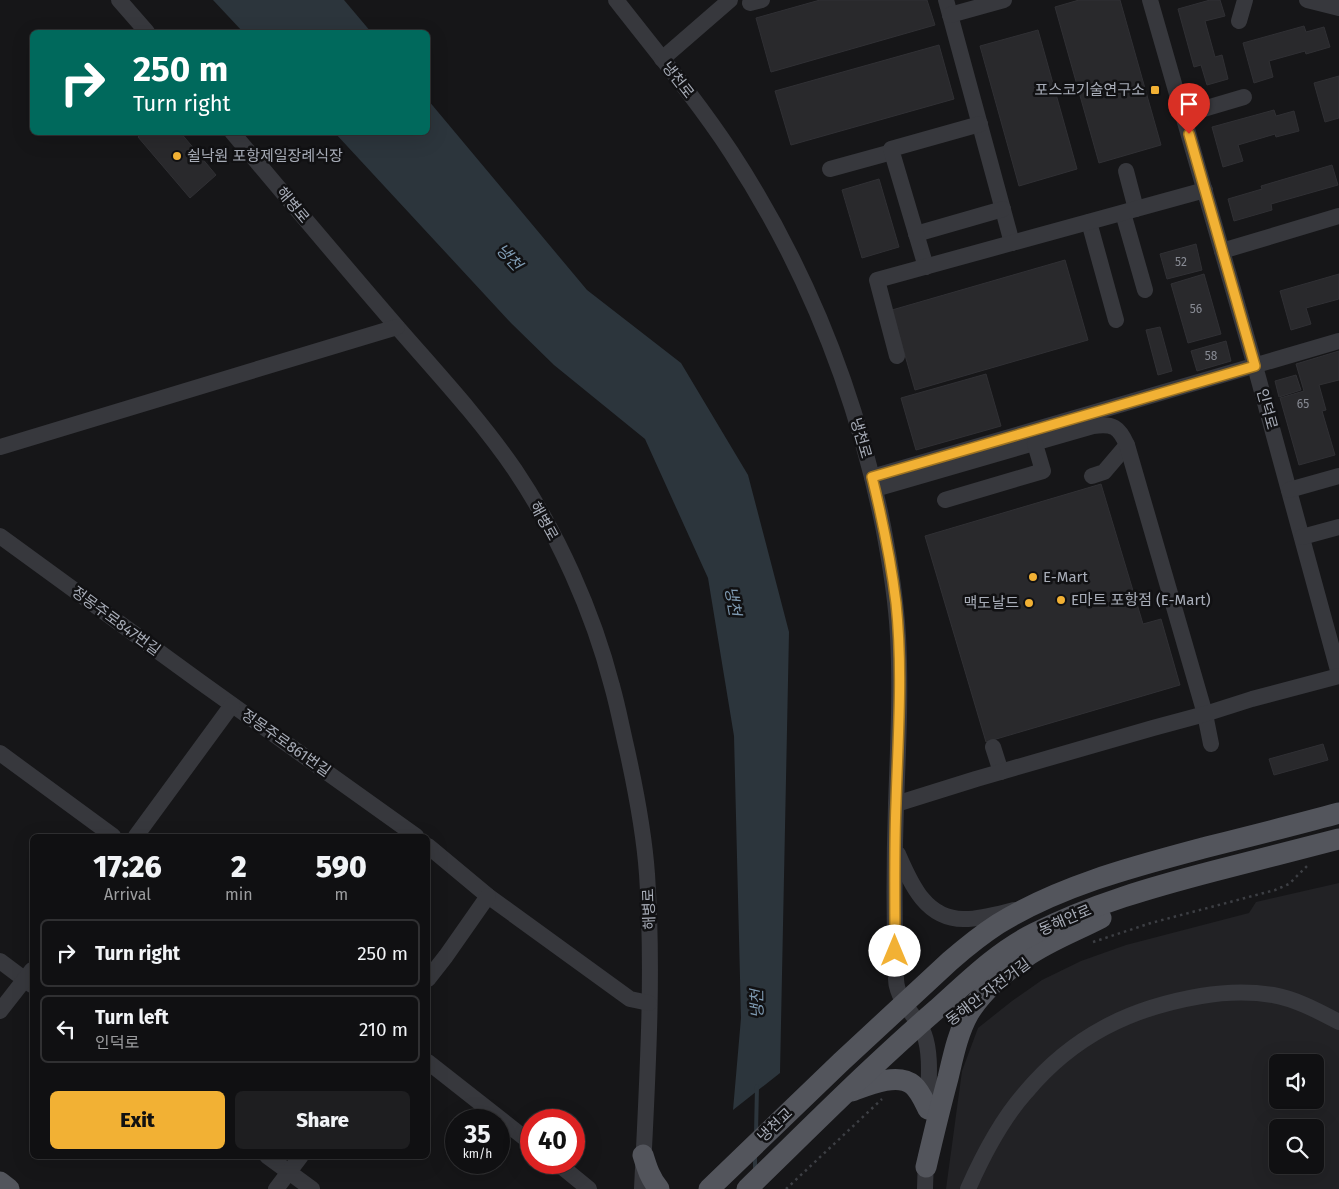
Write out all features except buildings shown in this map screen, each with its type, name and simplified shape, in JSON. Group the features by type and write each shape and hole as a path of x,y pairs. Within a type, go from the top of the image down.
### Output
{"main road":[{"name":"동해안로","path":"842,1062 966,946 998,924 1030,906 1092,881 1164,858 1339,813"},
{"name":"동해안로","path":"842,1097 919,1024 996,958 1035,933 1092,908 1131,894 1339,839"},
{"path":"926,1167 956,1047 968,1014 976,1002 998,980 1028,956 1168,883"},
{"name":"냉천교","path":"709,1189 842,1062"},
{"path":"842,1097 852,1091 886,1080 907,1081 920,1093 928,1109"},
{"name":"냉천교","path":"747,1189 842,1097"},
{"path":"643,1155 653,1182 659,1189"},
{"path":"0,1182 9,1189"}],"street":[{"path":"119,0 145,30"},
{"name":"냉천로","path":"616,0 731,152 764,207 795,265 818,313 833,351 873,483 896,602 899,693 895,847 896,979 898,992 924,1032 928,1051 925,1189"},
{"path":"662,59 730,0"},
{"path":"1004,0 948,8 1012,243"},
{"name":"인덕로","path":"1150,0 1255,366 1339,675"},
{"path":"1239,21 1245,0"},
{"path":"1306,0 1339,8"},
{"path":"1183,115 1244,98"},
{"path":"926,267 891,149 980,124"},
{"name":"해병로","path":"235,135 483,427 517,473 550,529 592,624 612,687 632,776 647,870 649,1003 642,1189"},
{"path":"830,169 892,152"},
{"path":"1126,171 1130,211 1145,290"},
{"path":"897,356 877,280 1205,190"},
{"path":"916,234 1003,209"},
{"path":"1222,251 1339,216"},
{"path":"1089,222 1116,320"},
{"path":"0,447 397,327"},
{"path":"873,483 1339,342"},
{"path":"873,483 1035,444 1093,426 1108,425 1115,428 1120,432 1127,445 1205,714 1211,744"},
{"path":"946,500 1042,471 1035,444"},
{"path":"1092,476 1104,472 1127,445"},
{"path":"1289,490 1339,476"},
{"path":"1302,537 1339,527"},
{"name":"정몽주로847번길","path":"0,536 232,705"},
{"path":"896,804 1339,675"},
{"name":"정몽주로861번길","path":"137,834 232,705 413,834"},
{"path":"993,747 1001,772"},
{"path":"0,753 110,834"},
{"path":"895,847 916,890 930,908 938,913 964,920 1030,906"},
{"path":"430,848 488,896 630,999 649,1003"},
{"path":"430,976 488,896"},
{"path":"0,961 30,978 0,1011"},
{"path":"968,1189 997,1133 1025,1092 1072,1048 1115,1021 1160,1004 1233,992 1274,995 1304,1005 1339,1022"},
{"path":"430,1064 520,1134"},
{"path":"271,1159 312,1189"},
{"path":"276,1189 299,1159"},
{"path":"571,1174 589,1189"}],"path":[{"path":"1087,945 1151,923 1275,890 1288,884 1308,864"},
{"path":"786,1189 886,1096"}],"shaded area":[{"path":"1339,883 1339,1189 946,1189 962,1071 978,1028 1042,980 1081,961 1126,945 1249,913 1256,902"}],"water":[{"path":"213,0 344,0 369,30 241,30"},
{"path":"430,102 587,290 681,363 748,475 789,632 780,1073 733,1110 741,1018 734,736 708,578 645,439 554,365 511,323 337,135 430,135"}],"waterway":[{"name":"냉천","path":"756,1134 757,1086"},
{"name":"냉천","path":"755,1156 755,1172"}],"place":[{"name":"포스코기술연구소","path":"1155,90"},
{"name":"쉴낙원 포항제일장례식장","path":"177,156"},
{"name":"E-Mart","path":"1033,577"},
{"name":"E마트 포항점 (E-Mart)","path":"1061,600"},
{"name":"맥도날드","path":"1029,603"}],"route":[{"path":"895,951 895,847 899,738 898,634 896,602 872,477 1255,366 1189,134"}]}
